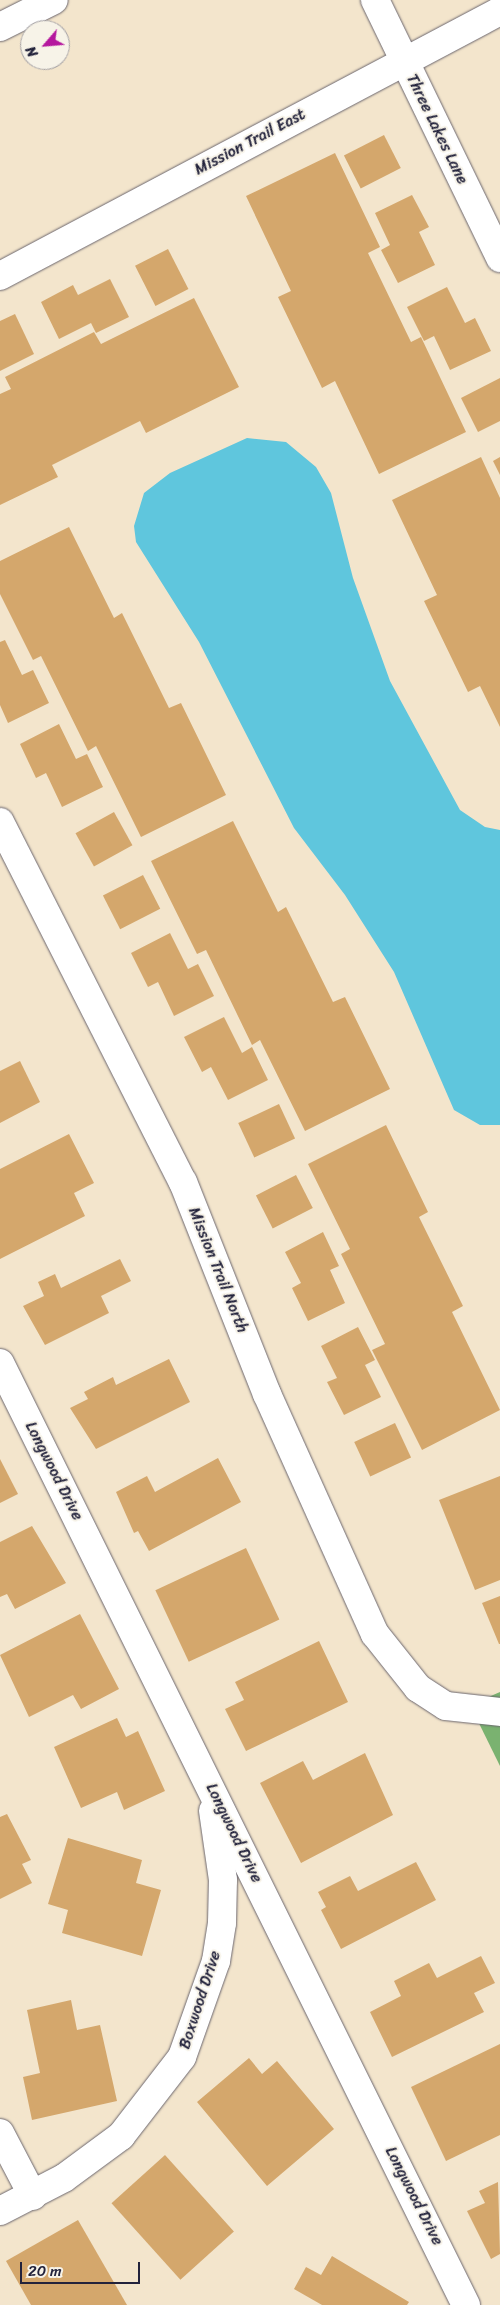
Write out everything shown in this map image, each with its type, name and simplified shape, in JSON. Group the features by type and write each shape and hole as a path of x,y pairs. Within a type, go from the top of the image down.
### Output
{"street":[{"path":"0,27 54,0"},
{"name":"Three Lakes Lane","path":"375,0 500,258"},
{"name":"Mission Trail East","path":"0,276 404,60 500,11"},
{"name":"Mission Trail North","path":"0,822 183,1182 267,1394 375,1634 418,1688 446,1706 500,1712"},
{"name":"Longwood Drive","path":"0,1363 466,2305"},
{"name":"Boxwood Drive","path":"0,2211 32,2196 121,2136 165,2082 192,2034 216,1961 222,1923 218,1833 199,1762"},
{"path":"0,2133 32,2196"}],"green space":[{"path":"500,1692 500,1766 470,1705"}],"water":[{"path":"247,438 286,442 316,467 331,493 353,578 390,681 460,810 485,827 500,830 500,1125 480,1125 454,1110 394,972 345,895 294,828 199,642 136,542 134,526 144,493 170,473"}],"building":[{"path":"384,135 401,168 361,188 344,155"},
{"path":"335,153 380,247 368,253 411,342 421,337 466,432 379,474 335,381 322,388 278,297 291,291 246,196"},
{"path":"412,195 429,227 419,232 435,265 398,283 381,250 390,245 375,213"},
{"path":"168,249 188,289 155,306 135,266"},
{"path":"110,279 129,317 96,333 91,323 59,339 41,302 73,285 78,295"},
{"path":"447,287 465,323 475,318 491,351 450,370 434,336 424,341 407,307"},
{"path":"194,298 239,387 146,433 140,421 52,465 58,477 0,505 0,394 11,389 5,377 94,332 101,344"},
{"path":"15,314 34,354 0,371 0,321"},
{"path":"500,378 500,421 478,432 461,398"},
{"path":"481,457 500,498 500,727 480,686 468,692 424,601 437,595 392,500"},
{"path":"500,457 500,475 493,461"},
{"path":"69,527 114,618 122,613 169,708 181,703 226,795 141,837 96,746 88,751 41,656 33,660 0,594 0,561"},
{"path":"5,640 22,675 33,670 49,703 8,723 0,705 0,642"},
{"path":"59,724 76,759 87,754 103,787 62,807 46,773 36,778 20,744"},
{"path":"114,812 132,845 94,867 76,833"},
{"path":"233,821 278,912 286,907 333,1002 345,997 390,1089 305,1131 260,1040 252,1045 206,950 197,954 151,861"},
{"path":"143,875 160,909 120,929 103,895"},
{"path":"170,933 188,969 198,964 214,996 174,1016 158,982 148,987 131,953"},
{"path":"224,1017 242,1053 252,1047 268,1080 228,1100 211,1067 202,1072 184,1037"},
{"path":"20,1061 40,1102 0,1123 0,1071"},
{"path":"279,1104 295,1138 254,1157 238,1123"},
{"path":"386,1125 428,1212 419,1217 463,1306 452,1312 500,1410 422,1450 372,1350 385,1344 341,1254 350,1249 308,1164"},
{"path":"69,1134 94,1183 74,1193 85,1216 0,1259 0,1169"},
{"path":"296,1175 313,1208 273,1228 256,1195"},
{"path":"323,1232 339,1266 330,1270 345,1303 308,1321 292,1288 301,1283 285,1252"},
{"path":"120,1259 131,1281 101,1296 109,1313 45,1345 23,1306 44,1296 38,1282 55,1274 61,1288"},
{"path":"358,1327 375,1360 365,1365 381,1397 344,1415 327,1382 337,1378 321,1346"},
{"path":"169,1359 190,1402 96,1449 70,1408 88,1399 84,1392 113,1377 116,1385"},
{"path":"395,1423 411,1457 370,1476 354,1442"},
{"path":"218,1458 241,1502 149,1551 138,1531 134,1533 116,1492 147,1476 155,1492"},
{"path":"0,1459 18,1494 0,1503"},
{"path":"500,1476 500,1580 475,1590 439,1500"},
{"path":"32,1526 66,1583 15,1609 7,1594 0,1597 0,1542"},
{"path":"246,1548 279,1620 189,1662 155,1590"},
{"path":"500,1596 500,1644 499,1644 482,1603"},
{"path":"80,1614 119,1689 81,1709 73,1695 29,1717 0,1655"},
{"path":"319,1641 348,1702 246,1751 225,1709 244,1700 235,1682"},
{"path":"117,1718 126,1737 138,1731 165,1791 124,1810 117,1792 81,1808 54,1747"},
{"path":"365,1753 393,1815 301,1863 260,1783 303,1761 313,1780"},
{"path":"7,1814 31,1860 22,1864 32,1883 0,1899 0,1817"},
{"path":"68,1838 142,1860 136,1883 161,1890 142,1956 62,1933 68,1910 48,1904"},
{"path":"416,1862 436,1900 341,1949 321,1910 326,1907 318,1892 350,1876 358,1891"},
{"path":"481,1956 495,1983 474,1993 484,2012 392,2057 370,2012 401,1996 394,1981 429,1963 437,1978"},
{"path":"71,2000 77,2030 100,2025 117,2101 32,2120 23,2077 40,2073 27,2010"},
{"path":"500,2044 500,2135 446,2161 411,2087"},
{"path":"249,2058 262,2074 277,2061 334,2129 267,2186 197,2102"},
{"path":"165,2155 234,2232 180,2280 111,2203"},
{"path":"498,2182 500,2254 491,2259 467,2211 485,2203 479,2191"},
{"path":"78,2220 127,2305 31,2305 6,2261"},
{"path":"332,2256 409,2302 407,2305 322,2305 294,2289 306,2267 321,2275"}]}
